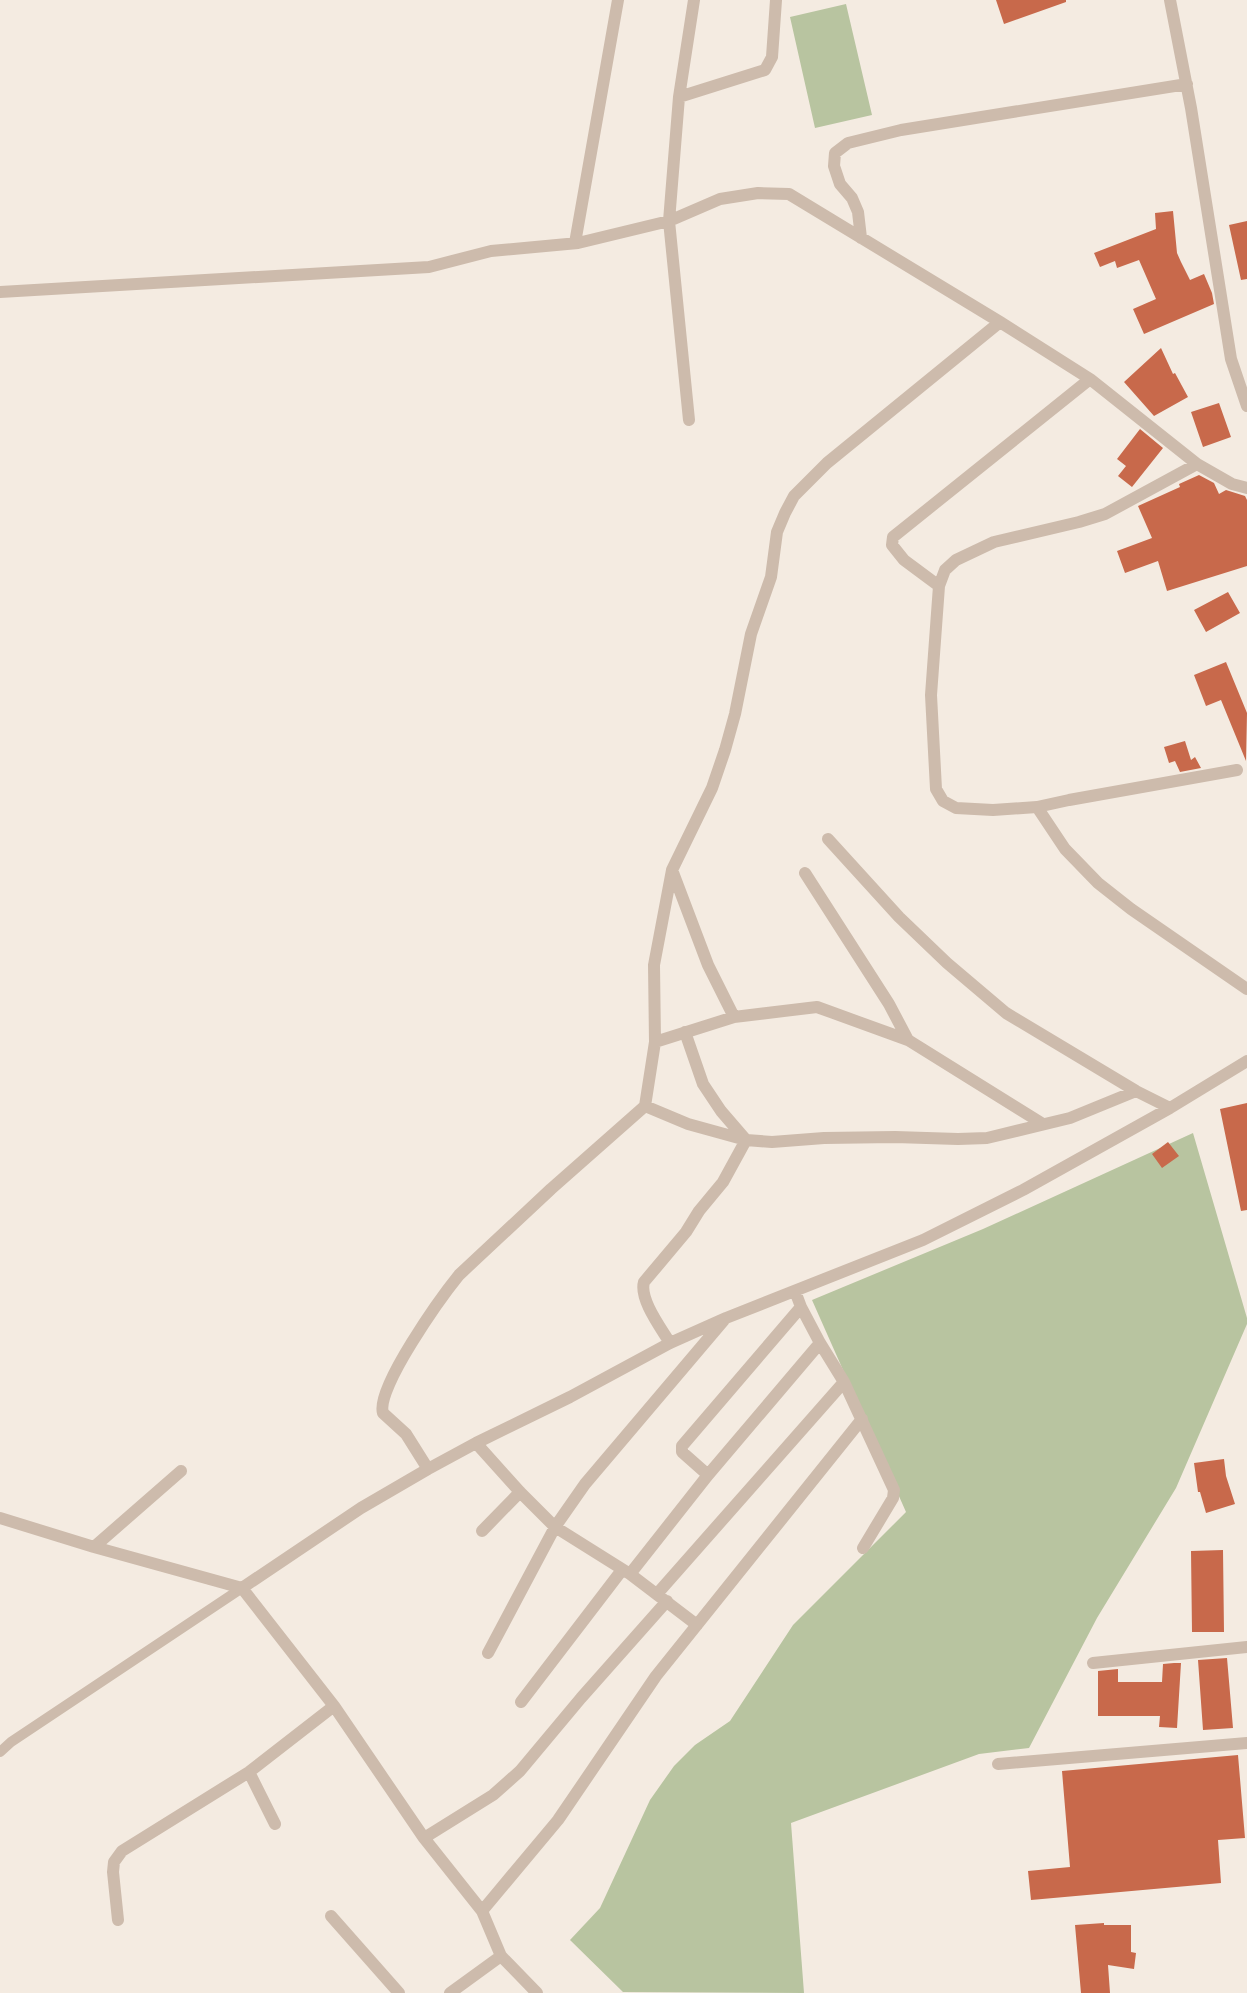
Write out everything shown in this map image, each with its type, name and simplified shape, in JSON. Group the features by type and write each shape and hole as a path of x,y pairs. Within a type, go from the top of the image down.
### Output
{"street":[{"path":"574,243 618,0"},
{"path":"689,420 669,221 679,97 694,0"},
{"path":"679,97 765,70 772,57 776,0"},
{"path":"1170,0 1187,84 1231,359 1247,406"},
{"path":"861,238 858,212 852,198 840,184 834,166 836,153 848,143 901,130 1187,84"},
{"path":"0,292 429,267 492,251 574,243 669,221 720,199 758,193 789,194 1090,379 1197,464 1232,484 1247,488"},
{"path":"428,1469 406,1434 382,1409 383,1402 400,1362 432,1312 459,1276 645,1106 656,1042 654,965 672,870 712,788 725,750 735,714 751,634 770,577 777,532 794,496 827,463 1000,322"},
{"path":"939,586 904,560 892,545 893,537 1090,379"},
{"path":"1197,464 1106,514 994,542 963,556 944,570 939,586 931,695 936,789 943,801 956,808 993,810 1038,807 1087,796 1237,770"},
{"path":"1038,807 1065,849 1098,883 1131,909 1247,989"},
{"path":"828,839 906,924 947,963 1006,1013 1136,1091 1170,1108"},
{"path":"672,870 708,965 734,1017"},
{"path":"805,872 889,1004 908,1040"},
{"path":"656,1042 734,1017 817,1007 908,1040 1043,1124"},
{"path":"685,1032 703,1084 746,1140"},
{"path":"242,1588 360,1508 476,1443 570,1397 670,1343 726,1318 923,1240 1023,1190 1170,1108 1247,1061"},
{"path":"645,1106 688,1124 746,1140 772,1142 833,1138 987,1138 1070,1118 1136,1091"},
{"path":"670,1343 645,1298 642,1289 644,1282 686,1232 699,1211 723,1182 746,1140"},
{"path":"795,1291 801,1307 820,1343 844,1382 894,1490 893,1498 863,1548"},
{"path":"708,1475 682,1452 682,1446 801,1307"},
{"path":"488,1653 555,1527 585,1484 726,1318"},
{"path":"522,1702 626,1572 820,1343"},
{"path":"424,1838 492,1795 520,1771 662,1597 844,1382"},
{"path":"482,1910 558,1820 656,1676 862,1419"},
{"path":"476,1443 520,1492 555,1527 626,1572 662,1597 697,1625"},
{"path":"94,1547 181,1471"},
{"path":"482,1531 520,1492"},
{"path":"0,1518 94,1547 242,1588 334,1706 424,1838 482,1910 501,1956 537,1993"},
{"path":"1093,1663 1247,1647"},
{"path":"118,1920 113,1872 114,1862 122,1851 248,1772 334,1706"},
{"path":"998,1764 1247,1743"},
{"path":"248,1772 274,1824"},
{"path":"331,1916 399,1993"},
{"path":"450,1993 501,1956"}],"lane":[{"path":"0,1752 12,1742 242,1588"}],"green space":[{"path":"846,4 872,115 815,128 790,17"},
{"path":"1193,1133 1247,1318 1247,1324 1176,1488 1097,1618 1029,1748 979,1754 791,1823 804,1993 623,1992 570,1940 600,1908 650,1800 674,1766 695,1745 730,1721 793,1625 906,1512 812,1300 983,1229"}],"building":[{"path":"996,0 1066,0 1066,2 1004,24"},
{"path":"1173,211 1177,253 1190,280 1204,274 1212,293 1214,304 1144,334 1133,309 1156,299 1139,260 1117,268 1115,261 1100,267 1094,253 1156,229 1155,213"},
{"path":"1247,221 1247,279 1241,280 1229,225"},
{"path":"1161,348 1173,374 1175,373 1188,397 1154,416 1124,382"},
{"path":"1219,403 1231,437 1203,447 1191,412"},
{"path":"1140,429 1163,448 1132,487 1118,476 1126,466 1117,459"},
{"path":"1199,475 1214,483 1219,494 1226,490 1245,496 1247,500 1247,566 1167,591 1158,561 1125,573 1117,551 1152,538 1138,506 1180,487 1179,484"},
{"path":"1228,592 1240,613 1206,632 1194,610"},
{"path":"1226,662 1247,713 1246,761 1221,700 1206,706 1194,675"},
{"path":"1185,741 1191,760 1195,757 1201,768 1180,772 1175,761 1169,763 1164,747"},
{"path":"1247,1103 1247,1210 1241,1211 1220,1109"},
{"path":"1168,1142 1179,1156 1162,1168 1152,1154"},
{"path":"1224,1459 1226,1476 1235,1504 1206,1513 1200,1492 1198,1492 1194,1463"},
{"path":"1223,1550 1224,1632 1192,1632 1191,1551"},
{"path":"1227,1658 1233,1728 1203,1730 1198,1660"},
{"path":"1181,1663 1177,1728 1159,1727 1160,1716 1098,1716 1098,1671 1118,1669 1118,1682 1162,1682 1163,1664"},
{"path":"1238,1755 1245,1838 1218,1840 1221,1883 1031,1900 1028,1871 1070,1867 1062,1771"},
{"path":"1104,1923 1104,1925 1131,1925 1131,1952 1136,1953 1134,1969 1108,1965 1110,1993 1081,1993 1075,1925"}]}
